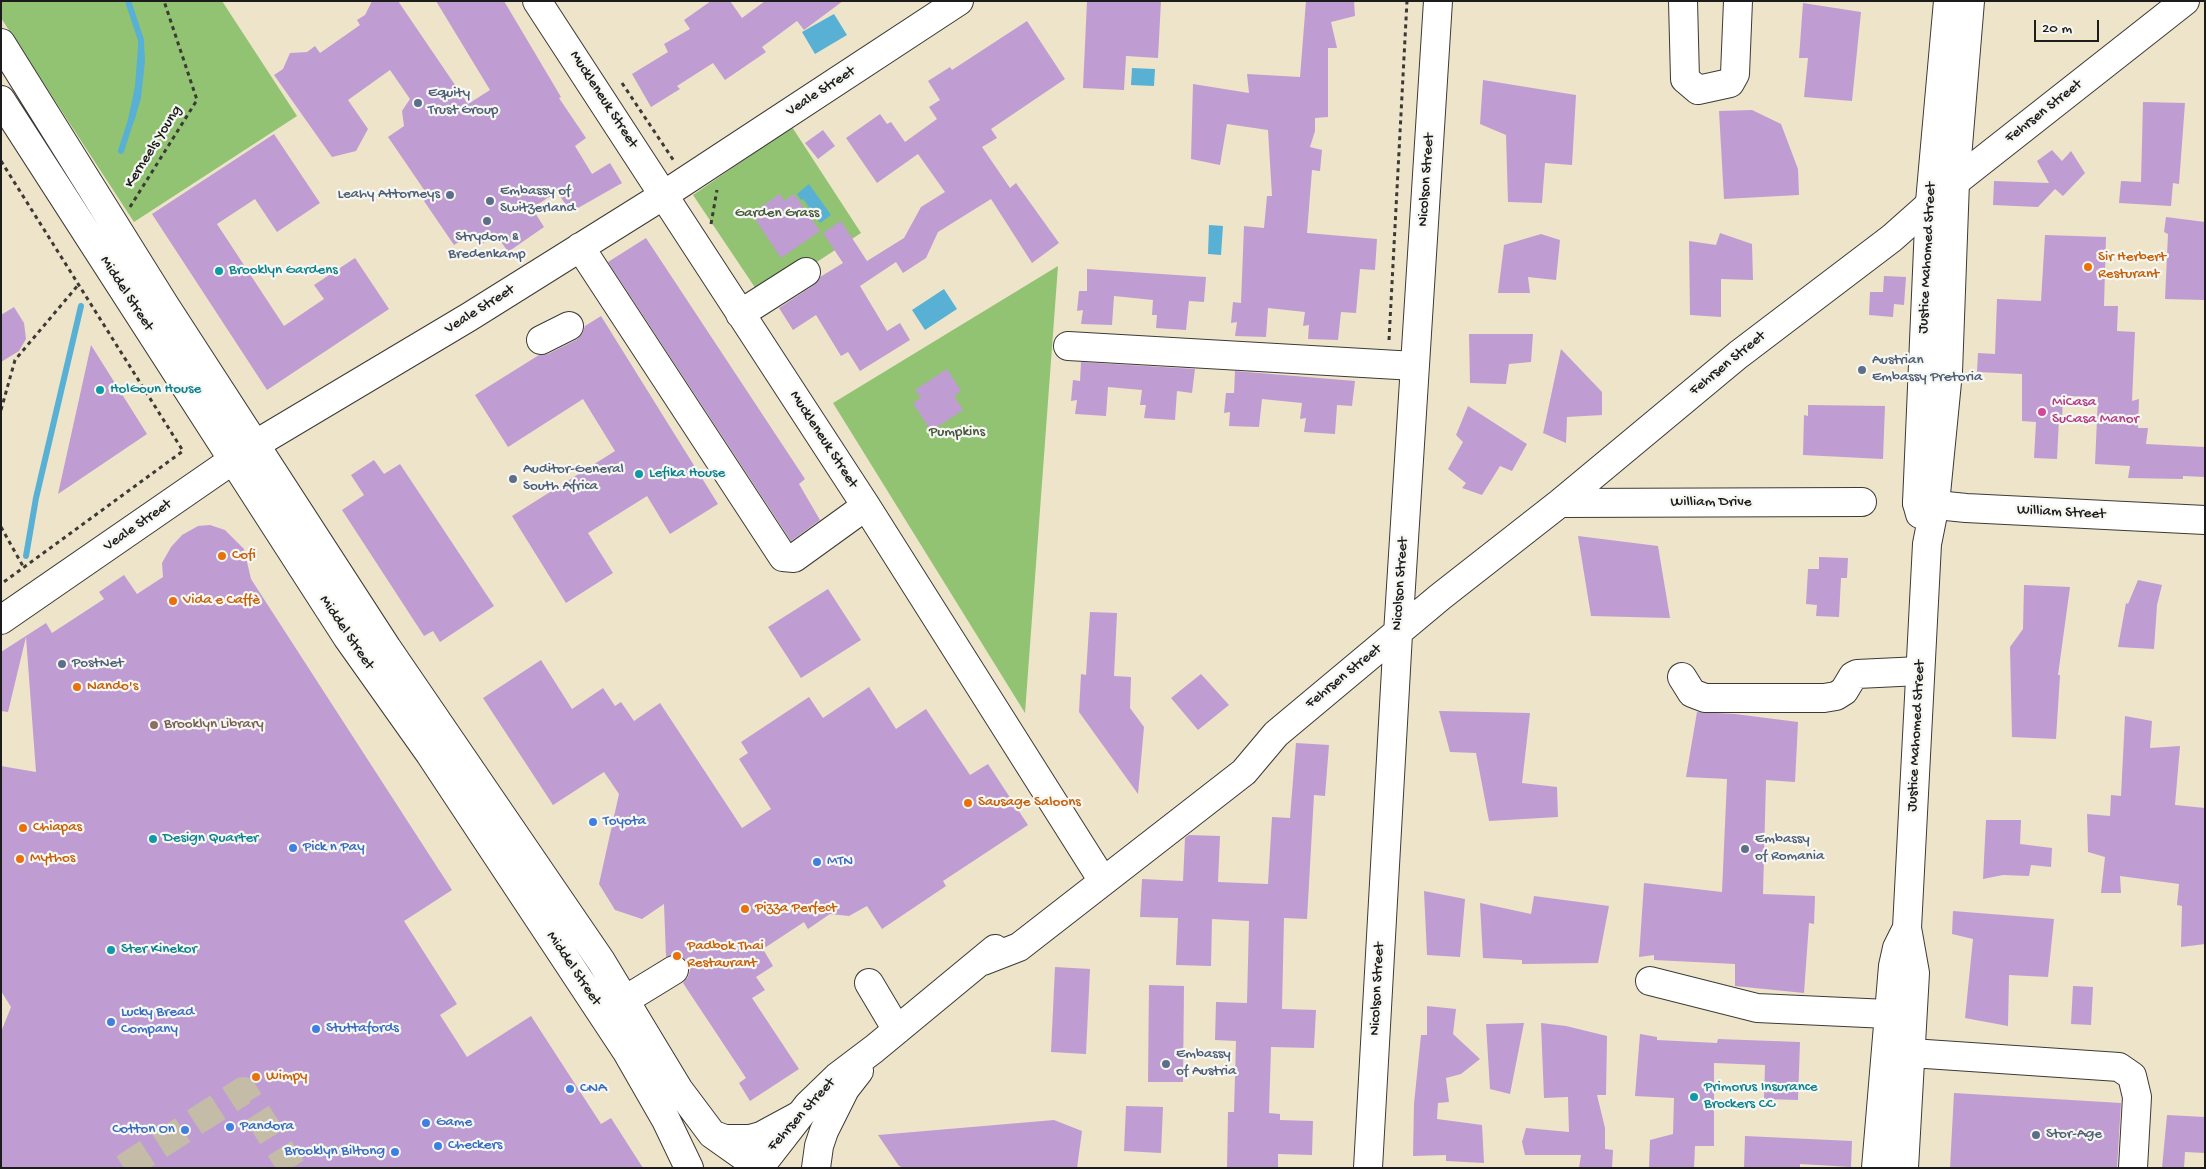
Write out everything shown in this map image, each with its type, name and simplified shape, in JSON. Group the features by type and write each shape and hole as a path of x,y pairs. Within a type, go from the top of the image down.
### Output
{"street":[{"name":"Muckleneuk Street","path":"538,1 866,506 1099,875"},
{"name":"Veale Street","path":"1,620 256,444 469,317 665,194 959,1"},
{"name":"Nicolson Street","path":"1368,1168 1398,634 1438,1"},
{"path":"1683,1 1685,79 1698,90 1730,83 1735,74 1738,1"},
{"name":"Justice Mahomed Street","path":"1904,1168 1915,973 1906,928 1927,544 1930,202 1948,1"},
{"name":"Justice Mahomed Street","path":"1926,503 1948,372 1955,182 1970,1"},
{"name":"Fehrsen Street","path":"753,1168 836,1076 874,1049 983,961 1007,939 1099,875 1221,769 1276,734 1560,503 1738,355 1892,238 1930,202 2185,1"},
{"name":"Middel Street","path":"1,43 164,304 387,648 601,961 679,1090 712,1134 753,1168"},
{"name":"Middel Street","path":"1,100 347,637 430,754 627,1052 666,1120 689,1168"},
{"path":"580,247 783,557 794,558 866,506"},
{"path":"740,314 806,272"},
{"path":"541,340 569,326"},
{"path":"1068,346 1415,366"},
{"name":"William Drive","path":"1560,503 1862,502"},
{"name":"William Street","path":"1926,503 1966,508 2205,520"},
{"path":"1682,677 1692,693 1705,698 1824,698 1836,696 1844,691 1850,680 1857,674 1920,672"},
{"name":"Justice Mahomed Street","path":"1876,1168 1893,966 1897,948 1906,928"},
{"path":"625,1000 674,970"},
{"path":"1650,981 1757,1008 1888,1014"},
{"path":"870,983 897,1030"},
{"name":"Fehrsen Street","path":"816,1168 819,1146 835,1108 874,1049"},
{"path":"1911,1053 2119,1067 2132,1076 2137,1097 2132,1168"},
{"name":"Middel Street","path":"679,1090 684,1109 695,1128 718,1156 753,1168"},
{"path":"712,1134 725,1139 750,1139 761,1136 798,1116"}],"path":[{"name":"Kerneels Young","path":"128,210 196,100 164,1"},
{"path":"1388,364 1407,1"},
{"path":"617,75 677,165"},
{"path":"1,160 183,451 1,584"},
{"path":"710,229 718,182"},
{"path":"1,410 14,360 79,284"},
{"path":"1,526 24,568"}],"green space":[{"path":"1,1 222,1 297,116 134,222 1,18"},
{"name":"Garden Grass","path":"792,127 861,233 762,298 693,195"},
{"name":"Pumpkins","path":"1058,266 1025,713 833,403"}],"water":[{"path":"834,14 847,35 815,54 802,32"},
{"path":"139,33 144,41 145,61 141,98 134,122 128,120 135,86"},
{"path":"1132,68 1155,69 1154,86 1131,85"},
{"path":"809,184 831,215 820,223 803,199 801,200 797,194"},
{"path":"1209,225 1223,226 1221,255 1208,254"},
{"path":"944,289 957,309 925,330 912,310"}],"building":[{"path":"372,1 398,1 468,104 490,90 436,1 504,1 561,97 559,98 586,138 575,146 592,174 610,163 622,183 571,212 557,192 532,208 544,227 508,252 496,234 481,245 473,233 454,245 424,201 429,197 388,137 404,126 402,111 410,99 390,70 348,100 368,129 356,151 332,157 274,75 283,69 290,53 307,52 315,46 320,53 360,25 357,20 365,15"},
{"path":"711,1 730,1 742,18 765,1 843,1 804,30 797,21 762,47 766,52 725,80 713,63 677,86 680,89 651,107 632,74 668,52 664,44 690,29 684,20"},
{"path":"1087,1 1161,1 1158,58 1126,56 1124,90 1083,88"},
{"path":"1306,1 1354,1 1355,16 1331,22 1337,48 1328,48 1328,117 1315,118 1315,131 1310,147 1322,150 1320,171 1312,170 1307,233 1377,239 1375,270 1360,269 1356,313 1341,312 1338,340 1308,339 1309,325 1303,326 1305,312 1268,308 1266,337 1235,336 1237,322 1231,323 1233,302 1241,303 1244,226 1264,228 1267,196 1272,196 1268,130 1227,124 1220,165 1191,159 1193,84 1249,93 1247,74 1300,77"},
{"path":"1803,3 1861,12 1852,101 1804,97 1808,58 1799,58"},
{"path":"1027,21 1065,79 991,129 997,138 982,147 1010,188 1016,183 1059,243 1032,263 991,199 938,232 926,258 903,273 896,262 860,286 887,331 900,323 910,340 860,371 848,352 841,356 816,315 793,330 779,308 814,285 820,277 843,263 823,233 841,221 867,261 904,238 921,207 945,192 918,154 877,183 846,138 880,114 887,124 891,122 905,142 937,119 929,107 940,100 928,81 950,67 952,70"},
{"path":"1483,80 1576,95 1572,165 1545,163 1542,203 1508,202 1506,135 1480,124"},
{"path":"2143,102 2185,103 2179,184 2173,183 2171,206 2119,203 2121,181 2141,182"},
{"path":"1752,110 1781,124 1798,169 1799,195 1724,199 1719,111"},
{"path":"823,130 835,146 818,159 805,143"},
{"name":"Brooklyn Gardens","path":"274,134 320,203 277,232 255,199 217,224 284,326 324,299 314,285 355,258 389,309 267,390 152,214"},
{"path":"2052,150 2062,161 2071,151 2085,173 2063,196 2055,189 2038,207 1993,205 1994,181 2049,183 2037,161"},
{"path":"780,194 784,201 794,194 820,231 781,258 755,219 762,214 758,209"},
{"path":"2166,217 2205,222 2204,300 2165,299 2168,234 2164,232"},
{"path":"1720,233 1752,244 1753,280 1721,279 1721,317 1690,315 1689,241 1716,245"},
{"path":"1541,234 1560,240 1556,280 1528,277 1530,293 1498,293 1504,245"},
{"path":"2045,235 2106,237 2104,306 2118,306 2117,331 2135,332 2132,401 2139,399 2138,428 2148,428 2146,444 2205,447 2205,477 2183,476 2183,479 2128,478 2130,466 2095,464 2098,397 2063,396 2062,420 2059,419 2057,459 2034,458 2036,422 2022,421 2022,374 1977,372 1978,353 1995,354 1997,299 2041,301"},
{"path":"646,238 805,479 799,484 820,520 791,541 608,262"},
{"path":"1087,269 1206,277 1204,302 1189,301 1186,330 1156,328 1157,315 1152,315 1153,300 1114,296 1112,325 1081,324 1083,310 1077,311 1079,291 1087,291"},
{"path":"1884,276 1906,277 1904,305 1894,304 1893,317 1869,315 1870,292 1883,292"},
{"path":"14,307 24,323 26,339 19,351 1,362 1,315"},
{"name":"Lefika House","path":"601,316 718,504 670,534 647,496 588,533 613,573 566,603 512,516 615,451 583,399 508,447 475,395 539,355 548,354 576,340 582,334 585,326"},
{"path":"1469,334 1533,334 1531,362 1509,364 1506,384 1470,383"},
{"name":"HolGoun House","path":"91,345 147,434 58,494"},
{"path":"1561,349 1602,392 1602,415 1567,417 1566,443 1543,433"},
{"path":"1081,362 1195,369 1192,393 1177,391 1175,420 1144,418 1146,405 1140,405 1142,390 1108,387 1106,416 1075,414 1077,400 1071,401 1073,380 1080,381"},
{"path":"947,369 961,391 954,396 963,410 931,431 913,403 921,398 915,390"},
{"path":"1235,371 1355,381 1352,406 1337,405 1335,434 1304,432 1306,418 1300,419 1302,403 1262,399 1259,427 1229,426 1230,412 1224,413 1226,393 1234,393"},
{"path":"1808,405 1885,406 1883,459 1803,455 1804,415 1808,416"},
{"path":"1468,406 1527,444 1512,471 1500,466 1482,495 1462,488 1466,483 1448,469 1463,442 1456,435"},
{"path":"374,460 384,474 400,464 494,606 440,642 433,631 424,636 342,510 364,495 351,475"},
{"name":"Design Quarter","path":"210,525 225,530 244,549 251,579 452,890 404,921 457,1004 440,1015 467,1057 531,1016 601,1124 611,1118 643,1168 1,1168 1,1032 11,1007 1,991 1,766 36,772 26,637 8,712 1,711 1,652 46,623 52,633 104,599 99,592 124,575 137,594 163,577 162,563 171,547 182,535 198,526"},
{"path":"1578,536 1658,546 1670,618 1591,616"},
{"path":"1819,557 1848,558 1847,578 1841,578 1839,617 1816,616 1817,605 1806,604 1808,569 1819,569"},
{"path":"2138,580 2162,585 2157,605 2154,649 2118,647 2126,603 2128,604"},
{"path":"2024,585 2070,587 2058,675 2060,675 2056,739 2012,737 2010,647 2023,629"},
{"path":"828,589 861,640 801,678 768,627"},
{"path":"1090,612 1117,613 1114,676 1131,677 1130,708 1144,727 1138,794 1079,712 1081,674 1086,675"},
{"path":"541,660 572,709 603,688 615,706 621,702 634,721 660,703 742,828 771,809 739,759 748,753 741,742 809,697 823,718 869,687 896,729 926,709 970,775 988,764 1028,825 943,881 946,886 882,929 867,906 849,916 830,914 808,929 804,922 763,949 773,966 756,977 765,990 752,998 799,1069 750,1101 739,1083 746,1078 683,983 688,977 690,970 688,962 681,956 673,954 666,957 664,904 642,919 615,910 599,884 619,794 604,772 553,805 483,698"},
{"path":"1201,674 1229,705 1198,730 1171,698"},
{"path":"1439,711 1530,713 1522,783 1557,787 1558,817 1489,821 1476,753 1450,752"},
{"path":"1697,712 1735,714 1798,722 1795,782 1766,780 1763,894 1815,896 1814,924 1809,923 1804,993 1735,986 1735,964 1654,960 1654,955 1639,957 1644,883 1722,892 1727,779 1686,777"},
{"path":"2125,716 2152,721 2150,748 2180,746 2175,805 2205,808 2205,944 2181,947 2182,906 2177,905 2179,884 2120,876 2121,893 2101,893 2105,857 2088,852 2087,814 2110,816 2111,795 2121,796"},
{"path":"1296,743 1329,745 1325,796 1314,795 1307,919 1284,918 1282,1009 1316,1010 1314,1048 1271,1047 1269,1113 1280,1114 1280,1120 1313,1121 1312,1155 1278,1154 1278,1168 1227,1168 1228,1112 1234,1112 1236,1041 1215,1040 1216,1002 1247,1003 1249,921 1212,919 1211,966 1176,965 1178,918 1140,917 1142,879 1183,881 1185,838 1189,835 1220,836 1218,882 1268,884 1272,817 1290,818"},
{"path":"1986,820 2021,820 2020,844 2052,848 2051,867 2031,865 2029,876 2003,875 1983,879"},
{"path":"1424,891 1465,899 1460,957 1427,955"},
{"path":"1534,896 1609,906 1598,963 1522,964 1522,960 1483,958 1480,903 1531,914"},
{"path":"1953,911 2054,919 2048,977 2009,975 2008,1026 1965,1018 1973,939 1952,934"},
{"path":"1055,967 1090,969 1086,1054 1051,1052"},
{"path":"1149,985 1184,986 1183,1082 1148,1082"},
{"path":"2073,986 2093,987 2091,1025 2071,1024"},
{"path":"1427,1006 1456,1009 1453,1034 1480,1059 1461,1074 1446,1078 1449,1102 1438,1103 1437,1119 1482,1125 1484,1163 1446,1161 1446,1155 1413,1156 1414,1104 1421,1035 1427,1035"},
{"path":"1524,1023 1510,1094 1490,1089 1486,1024"},
{"path":"1541,1023 1566,1026 1607,1036 1606,1095 1597,1095 1605,1128 1605,1149 1613,1150 1612,1168 1579,1168 1581,1155 1525,1155 1522,1142 1526,1128 1569,1132 1568,1097 1544,1098"},
{"path":"1640,1034 1657,1037 1657,1040 1717,1043 1718,1039 1800,1042 1798,1100 1764,1099 1765,1065 1714,1063 1714,1146 1695,1146 1694,1168 1649,1168 1650,1140 1673,1134 1674,1098 1635,1096"},
{"name":"Stor-Age","path":"1954,1093 2121,1103 2117,1168 1950,1168"},
{"path":"1126,1106 1163,1107 1161,1153 1124,1151"},
{"path":"2167,1115 2205,1117 2205,1153 2185,1152 2184,1168 2162,1168"},
{"path":"1054,1120 1082,1131 1077,1168 905,1168 899,1166 878,1135"},
{"path":"1745,1136 1852,1141 1851,1167 1800,1164 1800,1168 1744,1168"}],"waterway":[{"path":"128,1 141,40"},
{"path":"121,151 133,114"},
{"path":"26,556 36,498 81,306"}],"tunnel":[{"path":"124,1168 243,1091 292,1168"}],"place":[{"name":"Equity Trust Group","path":"418,103"},
{"name":"Leahy Attorneys","path":"450,195"},
{"name":"Embassy of Switzerland","path":"490,201"},
{"name":"Strydom & Bredenkamp","path":"487,221"},
{"name":"Sir Herbert Resturant","path":"2088,267"},
{"name":"Brooklyn Gardens","path":"219,271"},
{"name":"Austrian Embassy Pretoria","path":"1862,370"},
{"name":"HolGoun House","path":"100,390"},
{"name":"MiCasa SuCasa Manor","path":"2042,412"},
{"name":"Lefika House","path":"639,474"},
{"name":"Auditor-General South Africa","path":"513,479"},
{"name":"Cofi","path":"222,556"},
{"name":"Vida e Caffè","path":"173,601"},
{"name":"PostNet","path":"62,664"},
{"name":"Nando's","path":"77,687"},
{"name":"Brooklyn Library","path":"154,725"},
{"name":"Sausage Saloons","path":"968,803"},
{"name":"Toyota","path":"593,822"},
{"name":"Chiapas","path":"23,828"},
{"name":"Design Quarter","path":"153,839"},
{"name":"Pick n Pay","path":"293,848"},
{"name":"Embassy of Romania","path":"1745,849"},
{"name":"Mythos","path":"20,859"},
{"name":"MTN","path":"817,862"},
{"name":"Pizza Perfect","path":"745,909"},
{"name":"Ster Kinekor","path":"111,950"},
{"name":"Padbok Thai Restaurant","path":"677,956"},
{"name":"Lucky Bread Company","path":"111,1022"},
{"name":"Stuttafords","path":"316,1029"},
{"name":"Embassy of Austria","path":"1166,1064"},
{"name":"Wimpy","path":"256,1077"},
{"name":"CNA","path":"570,1089"},
{"name":"Primorus Insurance Brockers CC","path":"1694,1097"},
{"name":"Game","path":"426,1123"},
{"name":"Pandora","path":"230,1127"},
{"name":"Cotton On","path":"185,1130"},
{"name":"Stor-Age","path":"2036,1135"},
{"name":"Checkers","path":"438,1146"},
{"name":"Brooklyn Biltong","path":"395,1152"}]}
